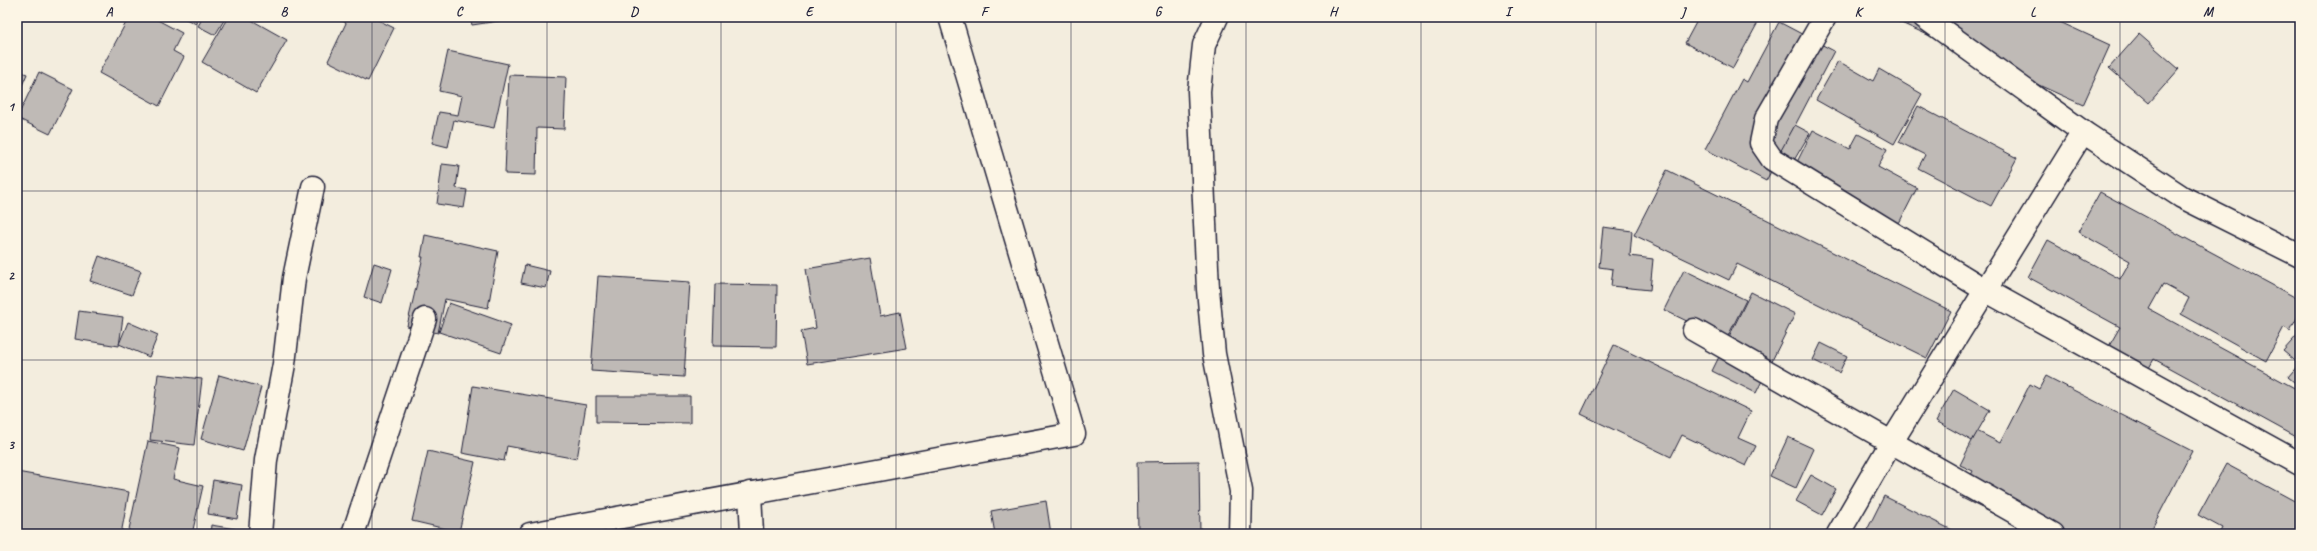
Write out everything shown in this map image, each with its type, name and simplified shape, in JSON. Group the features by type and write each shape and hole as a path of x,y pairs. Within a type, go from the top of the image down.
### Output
{"street":[{"path":"530,534 1074,434 950,17"},
{"path":"1218,17 1204,45 1199,99 1208,289 1214,354 1241,491 1240,534"},
{"path":"1825,17 1766,119 1761,143 1772,159 1985,290 2300,464"},
{"path":"1924,17 2083,132 2182,197 2300,256"},
{"path":"1838,534 1891,443 2083,132"},
{"path":"260,534 266,460 284,364 294,278 313,187"},
{"path":"353,534 425,319"},
{"path":"1694,330 2053,534"},
{"path":"750,493 752,534"}],"building":[{"path":"129,17 152,17 182,33 173,51 184,57 159,106 99,73"},
{"path":"182,17 200,17 196,24"},
{"path":"203,17 226,17 215,35 198,26"},
{"path":"228,17 246,17 287,40 256,93 202,62"},
{"path":"337,17 372,17 394,28 368,81 328,61 346,23"},
{"path":"470,17 505,17 505,20 472,25"},
{"path":"1699,17 1761,17 1733,68 1685,43"},
{"path":"1888,17 2049,17 2110,45 2083,105"},
{"path":"1779,22 1834,51 1766,181 1705,149 1742,79 1747,82"},
{"path":"2139,34 2179,69 2149,103 2109,68"},
{"path":"448,51 508,64 494,128 454,120 448,147 432,143 439,112 458,115 462,96 439,91"},
{"path":"1838,61 1873,81 1879,69 1922,94 1894,144 1816,100"},
{"path":"17,70 27,74 17,97"},
{"path":"39,72 73,89 50,134 17,118"},
{"path":"509,75 566,77 564,129 537,128 536,175 505,174"},
{"path":"1918,106 2017,158 1991,206 1918,168 1925,155 1899,142"},
{"path":"1795,125 1810,133 1793,162 1779,154"},
{"path":"1813,130 1850,149 1858,134 1887,149 1878,167 1917,188 1896,229 1791,174"},
{"path":"442,164 459,166 456,188 467,190 464,208 437,204"},
{"path":"1667,170 1951,311 1927,358 1737,264 1729,280 1634,235"},
{"path":"2100,192 2300,300 2300,312 2290,331 2284,327 2266,361 2181,314 2189,298 2163,284 2149,309 2300,391 2300,439 2154,359 2149,368 2109,346 2120,327 2028,277 2048,240 2120,279 2130,261 2078,232"},
{"path":"1603,227 1632,231 1630,256 1653,259 1650,290 1611,286 1613,269 1599,267"},
{"path":"425,235 498,251 488,308 445,299 438,333 407,326 423,257 421,257"},
{"path":"99,256 141,271 132,295 90,281"},
{"path":"870,258 880,316 900,312 907,348 807,364 801,331 816,328 806,269"},
{"path":"374,263 392,269 382,303 364,297"},
{"path":"525,265 550,271 546,288 521,283"},
{"path":"1684,270 1746,300 1726,340 1664,310"},
{"path":"598,276 690,282 684,377 591,371"},
{"path":"715,284 777,285 776,347 713,346"},
{"path":"1751,292 1795,314 1756,393 1712,371"},
{"path":"449,303 511,325 501,353 439,332"},
{"path":"79,311 123,317 119,346 75,339"},
{"path":"128,322 158,335 149,357 119,344"},
{"path":"2300,332 2300,387 2288,377 2299,364 2283,351"},
{"path":"1821,343 1847,356 1839,373 1813,360"},
{"path":"1614,345 1751,411 1738,438 1756,446 1746,466 1682,435 1671,457 1581,414"},
{"path":"158,374 202,379 194,445 150,440"},
{"path":"219,375 261,387 243,451 201,439"},
{"path":"2046,376 2192,451 2149,534 2034,534 1960,497 1973,471 1960,465 1977,431 2000,443 2030,384 2039,389"},
{"path":"473,386 586,405 577,459 507,446 504,461 462,453"},
{"path":"1954,389 1990,410 1972,441 1936,421"},
{"path":"596,396 690,396 690,423 596,422"},
{"path":"1788,437 1814,449 1796,488 1770,476"},
{"path":"148,441 180,448 173,479 203,486 192,534 128,534"},
{"path":"428,451 475,462 459,532 412,521"},
{"path":"1199,461 1200,534 1138,534 1137,462"},
{"path":"2226,464 2300,504 2300,534 2219,534 2222,528 2198,515"},
{"path":"17,472 129,492 121,534 17,534"},
{"path":"1811,475 1836,489 1822,515 1796,501"},
{"path":"213,480 242,485 237,519 208,514"},
{"path":"1884,496 1960,534 1865,534"},
{"path":"1046,501 1051,534 995,534 991,511"},
{"path":"211,525 235,529 234,534 210,534"},
{"path":"1656,529 1667,534 1653,534"}]}
